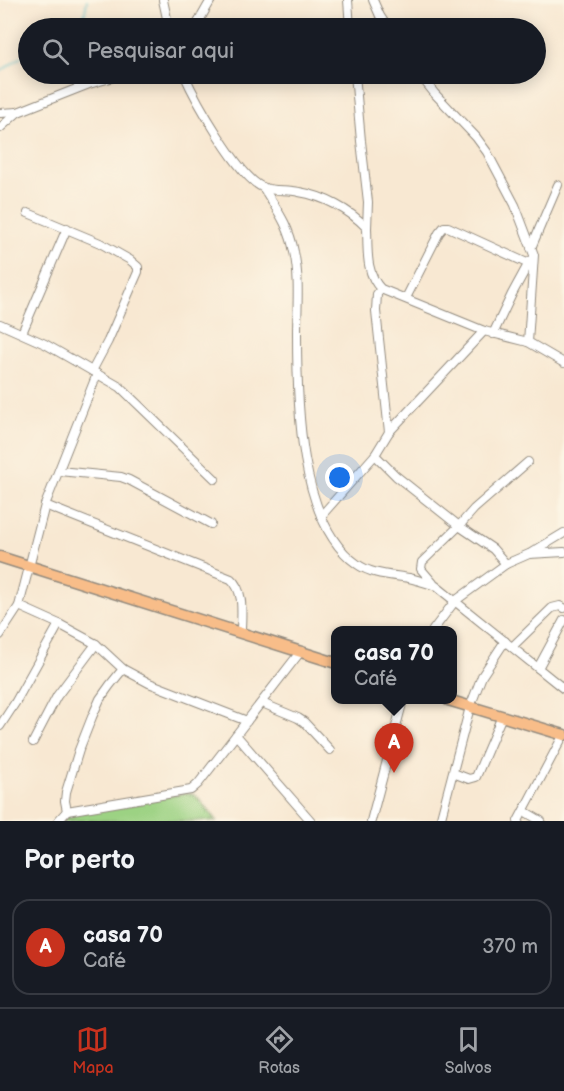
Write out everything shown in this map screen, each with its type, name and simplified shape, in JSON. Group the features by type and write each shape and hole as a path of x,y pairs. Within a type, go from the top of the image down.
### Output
{"main road":[{"path":"0,557 331,661"},
{"path":"457,702 564,734"}],"street":[{"path":"163,0 167,18"},
{"path":"201,18 211,0"},
{"path":"348,0 349,18"},
{"path":"373,0 381,18"},
{"path":"0,114 18,112 89,84"},
{"path":"190,84 221,141 246,173 262,187 286,224 295,253 299,416 308,474 321,516 340,547 356,564 373,572 436,586"},
{"path":"356,84 368,202 369,265 376,284 381,289 488,332 528,342 564,363"},
{"path":"427,84 487,152 515,205 531,256 528,342"},
{"path":"0,128 18,112"},
{"path":"321,516 375,455 389,432 488,332 512,294 531,256 558,185"},
{"path":"262,187 314,195 350,214 367,228"},
{"path":"0,635 19,606 45,505 94,372 138,272 138,267 130,260 100,243 28,213"},
{"path":"406,298 444,227 531,256"},
{"path":"22,333 66,228"},
{"path":"381,289 377,294 376,311 389,432"},
{"path":"0,324 58,351 109,380 127,393 215,479"},
{"path":"375,455 396,476 459,526 494,549 506,564"},
{"path":"528,462 474,509 421,565 420,569 436,586 564,689"},
{"path":"59,471 121,477 211,524"},
{"path":"45,505 231,579 241,594 241,632"},
{"path":"436,626 455,601 506,564 529,554 564,533"},
{"path":"529,554 564,552"},
{"path":"19,606 96,644 123,669 148,683 247,721"},
{"path":"440,821 470,706 482,676 508,644 552,608 560,606 564,608"},
{"path":"538,668 564,620"},
{"path":"0,726 59,624"},
{"path":"33,742 57,696 96,644"},
{"path":"58,821 67,811 191,790 301,651"},
{"path":"67,811 66,792 92,717 100,699 123,669"},
{"path":"262,703 304,722 330,750"},
{"path":"371,821 402,704"},
{"path":"453,773 469,779 476,777 502,716"},
{"path":"518,821 564,734"},
{"path":"236,735 311,821"},
{"path":"524,811 542,821"}],"green space":[{"path":"186,793 195,795 217,821 63,821 70,813"}],"waterway":[{"path":"83,18 87,0"},
{"path":"0,72 18,59"}],"place":[{"name":"casa 70","path":"394,773"}]}
